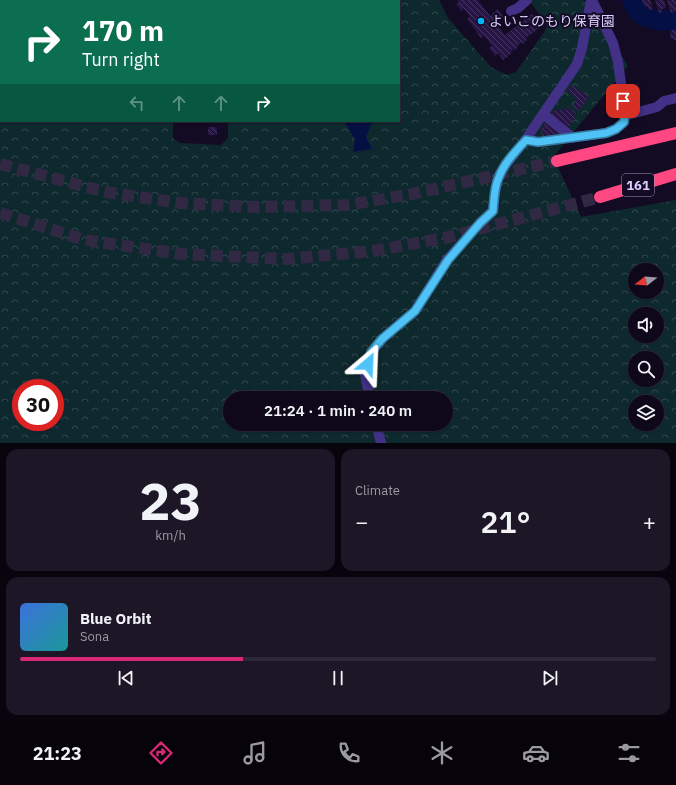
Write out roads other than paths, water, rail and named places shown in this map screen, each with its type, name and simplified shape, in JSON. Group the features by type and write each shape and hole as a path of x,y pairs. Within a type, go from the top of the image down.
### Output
{"highway":[{"path":"557,161 676,134"},
{"name":"161","path":"600,197 676,174"}],"street":[{"path":"511,10 518,8 527,0"},
{"path":"368,391 365,375 371,352 382,339 415,311 448,260 480,223 493,211 498,178 504,166 526,140 577,64 582,48 591,0"},
{"path":"526,140 538,142 606,133 616,129 624,122 618,62 613,43 591,0"},
{"path":"624,116 657,107 664,101 676,98"},
{"path":"544,114 573,138"},
{"path":"378,431 381,443"}],"waterway":[{"path":"632,0 638,11 644,16 658,20 676,20"}],"tunnel":[{"path":"0,164 106,192 180,203 258,207 347,205 412,194 557,161"},
{"path":"0,213 85,240 181,254 286,259 373,251 449,237 600,197"}],"place":[{"name":"よいこのもり保育園","path":"481,21"}]}
